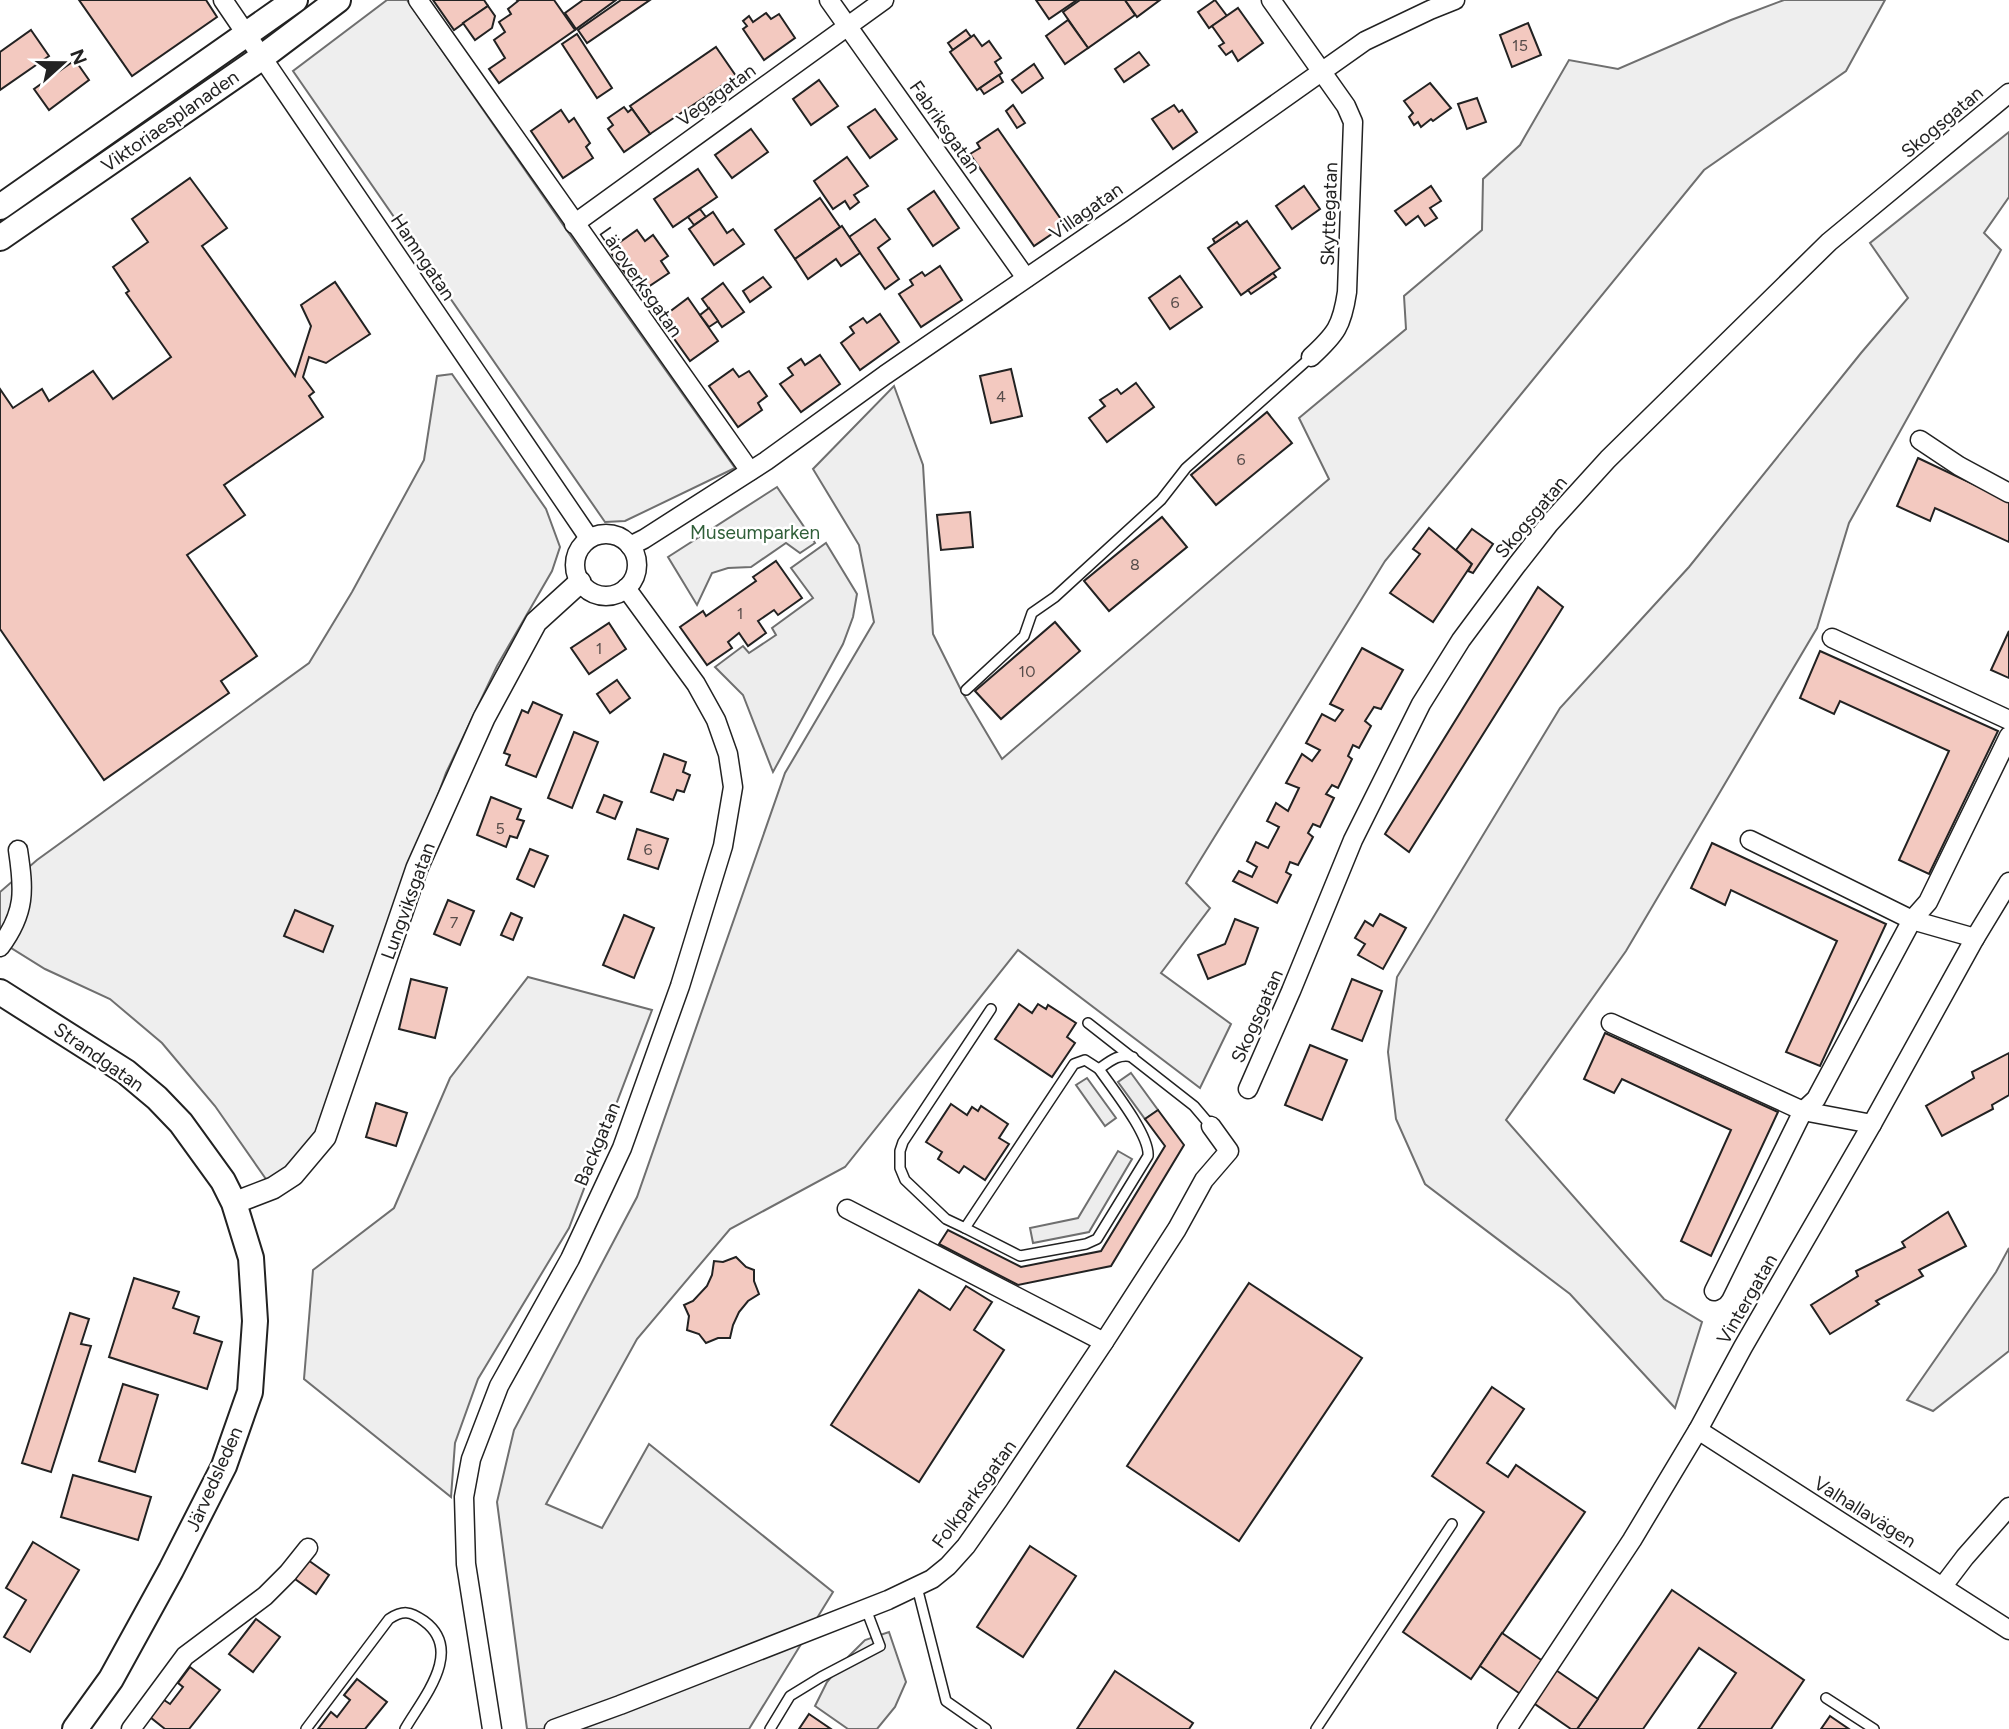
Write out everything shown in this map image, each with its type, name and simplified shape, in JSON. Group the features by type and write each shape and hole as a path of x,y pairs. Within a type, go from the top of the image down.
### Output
{"main road":[{"name":"Viktoriaesplanaden","path":"0,206 295,0"},
{"name":"Viktoriaesplanaden","path":"0,238 261,58 338,0"},
{"name":"Strandgatan","path":"0,992 126,1072 156,1098 181,1123 208,1158 234,1203"},
{"name":"Järvedsleden","path":"75,1729 111,1679 171,1570 224,1466 250,1392 255,1321 251,1258 234,1203"}],"street":[{"name":"Hamngatan","path":"222,0 589,538"},
{"name":"Läroverksgatan","path":"418,0 750,471"},
{"name":"Fabriksgatan","path":"829,0 1026,278"},
{"name":"Vegagatan","path":"574,224 884,0"},
{"path":"1271,0 1321,71"},
{"name":"Villagatan","path":"750,471 1365,41 1429,5 1455,0"},
{"name":"Skyttegatan","path":"1311,357 1338,329 1344,315 1354,134 1353,122 1346,106 1321,71"},
{"name":"Skogsgatan","path":"1248,1089 1353,840 1420,704 1461,640 1516,566 1549,524 1608,459 1829,242 2009,93"},
{"path":"1920,440 1959,466 2009,493"},
{"path":"630,546 750,471"},
{"path":"607,534 624,540 630,546 637,563 636,573 626,588 617,594 596,595 580,582 575,573 577,553 589,538 607,534"},
{"name":"Lungviksgatan","path":"234,1203 273,1188 293,1175 325,1137 417,868 484,718 536,622 580,582"},
{"name":"Backgatan","path":"492,1729 466,1564 464,1497 471,1459 499,1386 569,1259 622,1148 680,986 723,846 733,787 728,754 716,720 696,684 626,588"},
{"path":"1832,638 2009,720"},
{"path":"1714,1291 1803,1111 1816,1099 1912,920 1928,901 2009,736"},
{"path":"1750,840 1912,920 1975,938"},
{"path":"0,947 14,926 22,900 23,882 18,850"},
{"name":"Vintergatan","path":"1507,1729 1632,1540 1698,1430 2009,882"},
{"path":"1611,1023 1803,1111 1872,1124"},
{"name":"Folkparksgatan","path":"554,1729 866,1609 932,1579 948,1566 966,1546 1104,1342 1177,1229 1204,1180 1229,1151 1211,1126"},
{"path":"847,1209 1104,1342"},
{"name":"Valhallavägen","path":"1698,1430 2009,1630"},
{"path":"1942,1586 2009,1507"},
{"path":"131,1729 185,1656 265,1596 308,1548"}],"lane":[{"path":"966,690 1024,636 1032,613 1055,597 1161,500 1186,468 1311,357"},
{"path":"965,1228 1074,1064 1085,1060 1099,1069 1143,1134 1149,1149 1148,1156 1097,1239 1086,1244 1020,1256 947,1219 905,1180 900,1168 900,1151 903,1142 991,1009"},
{"path":"1088,1023 1194,1106 1211,1126"},
{"path":"1099,1069 1115,1058 1133,1057"},
{"path":"1316,1729 1452,1524"},
{"path":"916,1587 946,1702 986,1729"},
{"path":"770,1729 790,1696 880,1646 866,1609"},
{"path":"306,1729 389,1619 399,1613 414,1614 429,1625 441,1649 438,1671 431,1688 405,1729"},
{"path":"1826,1698 1874,1729"}],"green space":[{"path":"387,0 407,0 735,468 625,521 605,522 293,71"},
{"path":"1784,0 1885,0 1846,71 1704,170 1385,561 1186,883 1210,908 1161,973 1231,1024 1200,1088 1018,950 845,1167 730,1229 637,1339 546,1504 602,1528 649,1444 833,1592 749,1729 527,1729 497,1502 514,1430 637,1197 785,773 874,622 859,545 813,469 894,386 923,465 933,634 961,690 1002,759 1329,479 1299,418 1406,329 1404,296 1482,230 1483,179 1520,145 1569,60 1618,69"},
{"path":"2009,132 2009,197 1984,233 2001,250 1849,523 1817,628 1626,951 1506,1120 1664,1299 1702,1322 1675,1408 1570,1294 1425,1184 1396,1119 1388,1052 1397,977 1560,708 1689,567 1908,298 1870,243"},
{"path":"452,374 546,509 560,547 552,571 497,666 446,773 363,1001 320,1133 292,1167 268,1182 215,1106 162,1043 110,999 45,969 0,941 0,892 37,860 309,663 352,592 424,460 437,376"},
{"name":"Museumparken","path":"777,487 815,543 800,553 786,543 751,567 728,568 712,573 697,605 668,557"},
{"path":"528,977 652,1010 569,1228 478,1379 455,1443 451,1497 304,1379 313,1270 394,1208 450,1078"},
{"path":"2009,1248 2009,1351 1933,1411 1907,1400 1996,1272"}],"shaded area":[{"path":"826,543 857,594 853,617 843,644 773,772 743,695 715,667 743,646 749,653 776,635 772,628 813,598 791,568"},
{"path":"1131,1073 1158,1110 1145,1119 1118,1082"},
{"path":"1087,1078 1116,1118 1105,1126 1076,1085"},
{"path":"1118,1151 1132,1159 1089,1232 1033,1243 1030,1228 1078,1218"},
{"path":"889,1632 906,1682 895,1707 877,1729 848,1729 815,1706 827,1682 865,1640"}],"building":[{"path":"79,0 206,0 217,17 132,76"},
{"path":"433,0 484,0 488,6 454,30"},
{"path":"517,0 554,0 575,30 499,83 489,69 505,58 494,40 505,32 499,22 511,14 508,9"},
{"path":"583,0 616,0 576,29 565,13"},
{"path":"621,0 650,0 587,43 578,30"},
{"path":"1036,0 1077,0 1049,19"},
{"path":"1080,0 1125,0 1135,15 1088,48 1063,12"},
{"path":"1125,0 1160,0 1137,17"},
{"path":"1215,0 1227,16 1209,28 1198,12"},
{"path":"488,6 495,16 492,28 475,40 463,23"},
{"path":"1238,8 1263,43 1238,61 1232,51 1226,55 1219,46 1224,43 1212,26"},
{"path":"766,13 771,19 779,14 795,38 764,60 743,29 747,26 743,21 749,16 753,22"},
{"path":"1068,20 1088,48 1065,64 1046,36"},
{"path":"1528,23 1541,55 1512,67 1500,35"},
{"path":"31,30 49,56 0,90 0,52"},
{"path":"966,30 971,37 953,50 948,43"},
{"path":"577,34 612,88 597,98 562,44"},
{"path":"974,35 982,46 989,41 1001,58 995,62 1002,73 977,90 950,52"},
{"path":"716,47 736,76 650,134 630,106"},
{"path":"1139,52 1149,65 1124,82 1115,69"},
{"path":"75,60 89,80 49,110 34,89"},
{"path":"1034,64 1043,78 1022,93 1012,80"},
{"path":"999,75 1003,82 984,94 980,88"},
{"path":"819,80 838,106 811,125 793,99"},
{"path":"1430,83 1451,108 1421,127 1418,122 1414,125 1409,117 1413,113 1404,101"},
{"path":"1477,98 1486,122 1467,129 1458,104"},
{"path":"1013,105 1025,123 1017,128 1006,111"},
{"path":"1174,105 1179,112 1182,110 1197,132 1173,149 1152,119"},
{"path":"624,107 628,112 632,109 650,134 624,152 608,129 613,125 608,118"},
{"path":"875,109 897,139 870,158 848,127"},
{"path":"561,110 569,122 574,118 590,143 586,147 593,158 563,178 531,131"},
{"path":"751,129 768,152 732,178 715,155"},
{"path":"998,129 1065,225 1034,246 970,154 980,148 977,143"},
{"path":"847,157 868,186 854,195 859,202 850,209 845,201 833,209 814,181"},
{"path":"698,169 717,197 673,227 654,199"},
{"path":"190,178 227,228 202,246 295,376 311,326 301,305 335,282 370,334 326,363 309,357 303,377 314,392 309,396 323,417 224,485 245,515 187,555 257,656 221,681 229,693 104,780 0,629 0,389 13,408 42,389 49,401 93,371 113,399 171,357 126,293 129,291 113,267 148,242 132,219"},
{"path":"1304,186 1320,209 1292,229 1276,206"},
{"path":"1431,186 1441,201 1430,208 1437,218 1425,226 1418,216 1406,225 1395,211"},
{"path":"934,191 959,228 933,246 908,209"},
{"path":"820,198 840,227 795,259 775,230"},
{"path":"700,209 706,217 694,225 688,217"},
{"path":"713,212 727,233 733,229 744,244 714,265 689,229"},
{"path":"875,219 890,239 878,248 899,279 885,289 849,237"},
{"path":"1247,221 1280,268 1241,295 1208,248"},
{"path":"1237,222 1240,226 1215,243 1213,239"},
{"path":"842,226 860,253 841,266 836,259 808,279 795,259"},
{"path":"637,230 645,241 653,235 668,256 661,261 669,273 639,293 609,250"},
{"path":"940,266 962,300 921,327 899,294 913,285 910,280 922,272 925,276"},
{"path":"1273,273 1276,277 1251,294 1248,290"},
{"path":"1180,276 1202,307 1170,329 1149,298"},
{"path":"763,277 771,287 750,302 743,291"},
{"path":"723,283 744,312 722,327 702,299"},
{"path":"688,298 718,341 690,361 660,319"},
{"path":"709,308 718,321 709,327 700,315"},
{"path":"880,314 899,342 860,370 841,343 854,333 850,327 863,318 867,323"},
{"path":"820,355 840,384 801,412 780,384 793,375 788,368 801,359 805,365"},
{"path":"733,369 739,377 749,371 767,396 758,403 762,410 738,427 709,386"},
{"path":"1011,369 1022,416 991,423 980,376"},
{"path":"1136,383 1154,407 1107,442 1089,418 1105,406 1100,400 1117,389 1121,394"},
{"path":"1267,412 1292,443 1216,505 1191,475"},
{"path":"1918,458 2009,501 2009,542 1935,508 1930,521 1897,506"},
{"path":"970,512 973,547 941,550 937,515"},
{"path":"1162,517 1187,547 1109,611 1084,581"},
{"path":"1429,528 1472,564 1433,622 1390,593 1420,554 1413,549"},
{"path":"1472,529 1493,544 1473,573 1468,571 1472,564 1456,550"},
{"path":"776,561 802,598 778,615 774,610 758,621 766,633 748,646 739,633 728,642 732,648 707,665 680,627 703,611 706,616 756,581 753,577"},
{"path":"1538,587 1563,607 1409,852 1385,834"},
{"path":"1055,622 1080,651 1001,719 975,691"},
{"path":"609,623 626,649 589,674 571,648"},
{"path":"2009,631 2009,678 1991,670"},
{"path":"1362,648 1403,670 1381,709 1374,707 1365,721 1371,726 1359,748 1353,745 1348,756 1352,759 1338,788 1332,785 1326,794 1334,798 1320,827 1313,824 1308,833 1313,837 1298,865 1290,862 1286,872 1291,875 1277,903 1233,881 1239,871 1252,877 1257,867 1247,861 1256,842 1268,848 1279,827 1267,821 1276,803 1288,811 1299,788 1286,783 1302,754 1312,761 1320,750 1306,743 1322,714 1335,721 1343,710 1330,704"},
{"path":"1820,651 1998,731 1929,874 1899,860 1949,751 1840,701 1834,714 1800,698"},
{"path":"617,680 630,698 610,713 597,694"},
{"path":"533,702 562,715 536,777 506,765 510,755 504,753 522,710 528,713"},
{"path":"574,732 598,742 572,808 548,798"},
{"path":"664,754 686,762 683,772 690,775 684,792 677,790 673,800 651,792"},
{"path":"604,795 622,802 615,819 597,812"},
{"path":"491,797 521,809 517,819 524,821 517,838 510,836 506,847 477,835"},
{"path":"637,829 668,839 658,869 628,859"},
{"path":"1712,843 1886,924 1820,1066 1786,1052 1837,941 1731,890 1725,905 1691,888"},
{"path":"530,849 548,856 534,887 517,879"},
{"path":"448,900 474,911 460,945 434,934"},
{"path":"295,910 333,926 323,952 284,936"},
{"path":"511,913 522,918 513,940 501,935"},
{"path":"1380,914 1406,928 1383,969 1358,955 1365,944 1355,938 1365,921 1373,926"},
{"path":"624,915 654,928 634,978 603,965"},
{"path":"1235,919 1258,928 1245,964 1208,979 1198,955 1225,944"},
{"path":"411,979 447,988 435,1038 399,1029"},
{"path":"1352,979 1382,991 1362,1041 1332,1029"},
{"path":"1019,1004 1032,1013 1038,1004 1046,1009 1048,1005 1076,1023 1067,1037 1075,1043 1052,1077 995,1039"},
{"path":"1605,1033 1778,1112 1711,1256 1681,1241 1731,1130 1622,1079 1614,1093 1584,1079"},
{"path":"1310,1045 1347,1060 1322,1120 1285,1105"},
{"path":"2009,1053 2009,1095 1992,1105 1993,1109 1942,1136 1926,1106 1974,1078 1972,1072"},
{"path":"376,1103 407,1113 396,1146 366,1137"},
{"path":"951,1104 967,1115 972,1107 978,1111 981,1106 1008,1124 999,1138 1009,1144 985,1180 964,1166 959,1173 938,1159 942,1152 926,1142"},
{"path":"1158,1110 1184,1145 1111,1266 1018,1285 939,1244 948,1230 1021,1267 1101,1251 1165,1146 1145,1119"},
{"path":"1948,1212 1966,1246 1919,1270 1923,1276 1876,1301 1879,1304 1830,1334 1811,1305 1858,1276 1856,1271 1905,1247 1902,1242"},
{"path":"736,1257 746,1267 754,1270 754,1281 759,1294 748,1301 739,1312 730,1338 718,1338 706,1343 699,1334 687,1330 689,1316 684,1305 693,1301 707,1286 714,1261 723,1262"},
{"path":"134,1278 179,1292 173,1308 199,1317 194,1333 222,1342 207,1389 109,1357"},
{"path":"1249,1283 1362,1358 1239,1541 1127,1466"},
{"path":"966,1286 992,1302 974,1330 1004,1350 919,1482 831,1425 919,1290 950,1310"},
{"path":"70,1313 89,1319 81,1344 91,1346 51,1472 22,1463"},
{"path":"123,1384 158,1395 135,1472 99,1461"},
{"path":"1492,1387 1524,1409 1487,1463 1508,1477 1516,1465 1585,1512 1471,1679 1403,1632 1484,1512 1432,1476"},
{"path":"73,1475 151,1497 138,1540 61,1517"},
{"path":"33,1542 79,1570 30,1652 4,1637 26,1600 6,1588"},
{"path":"1030,1546 1076,1576 1023,1657 977,1627"},
{"path":"308,1560 329,1575 316,1594 295,1579"},
{"path":"1672,1590 1804,1680 1771,1729 1698,1729 1736,1673 1699,1648 1643,1729 1577,1729"},
{"path":"256,1619 280,1637 253,1672 229,1654"},
{"path":"1502,1633 1598,1699 1577,1729 1571,1729 1480,1666"},
{"path":"190,1667 220,1690 189,1729 165,1729 150,1717 164,1700 170,1704 183,1687 178,1683"},
{"path":"1115,1671 1193,1723 1189,1729 1077,1729"},
{"path":"357,1679 387,1702 365,1729 318,1729 331,1712 337,1717 350,1700 344,1695"},
{"path":"809,1714 831,1729 799,1729"},
{"path":"1830,1716 1849,1729 1821,1729"}]}
